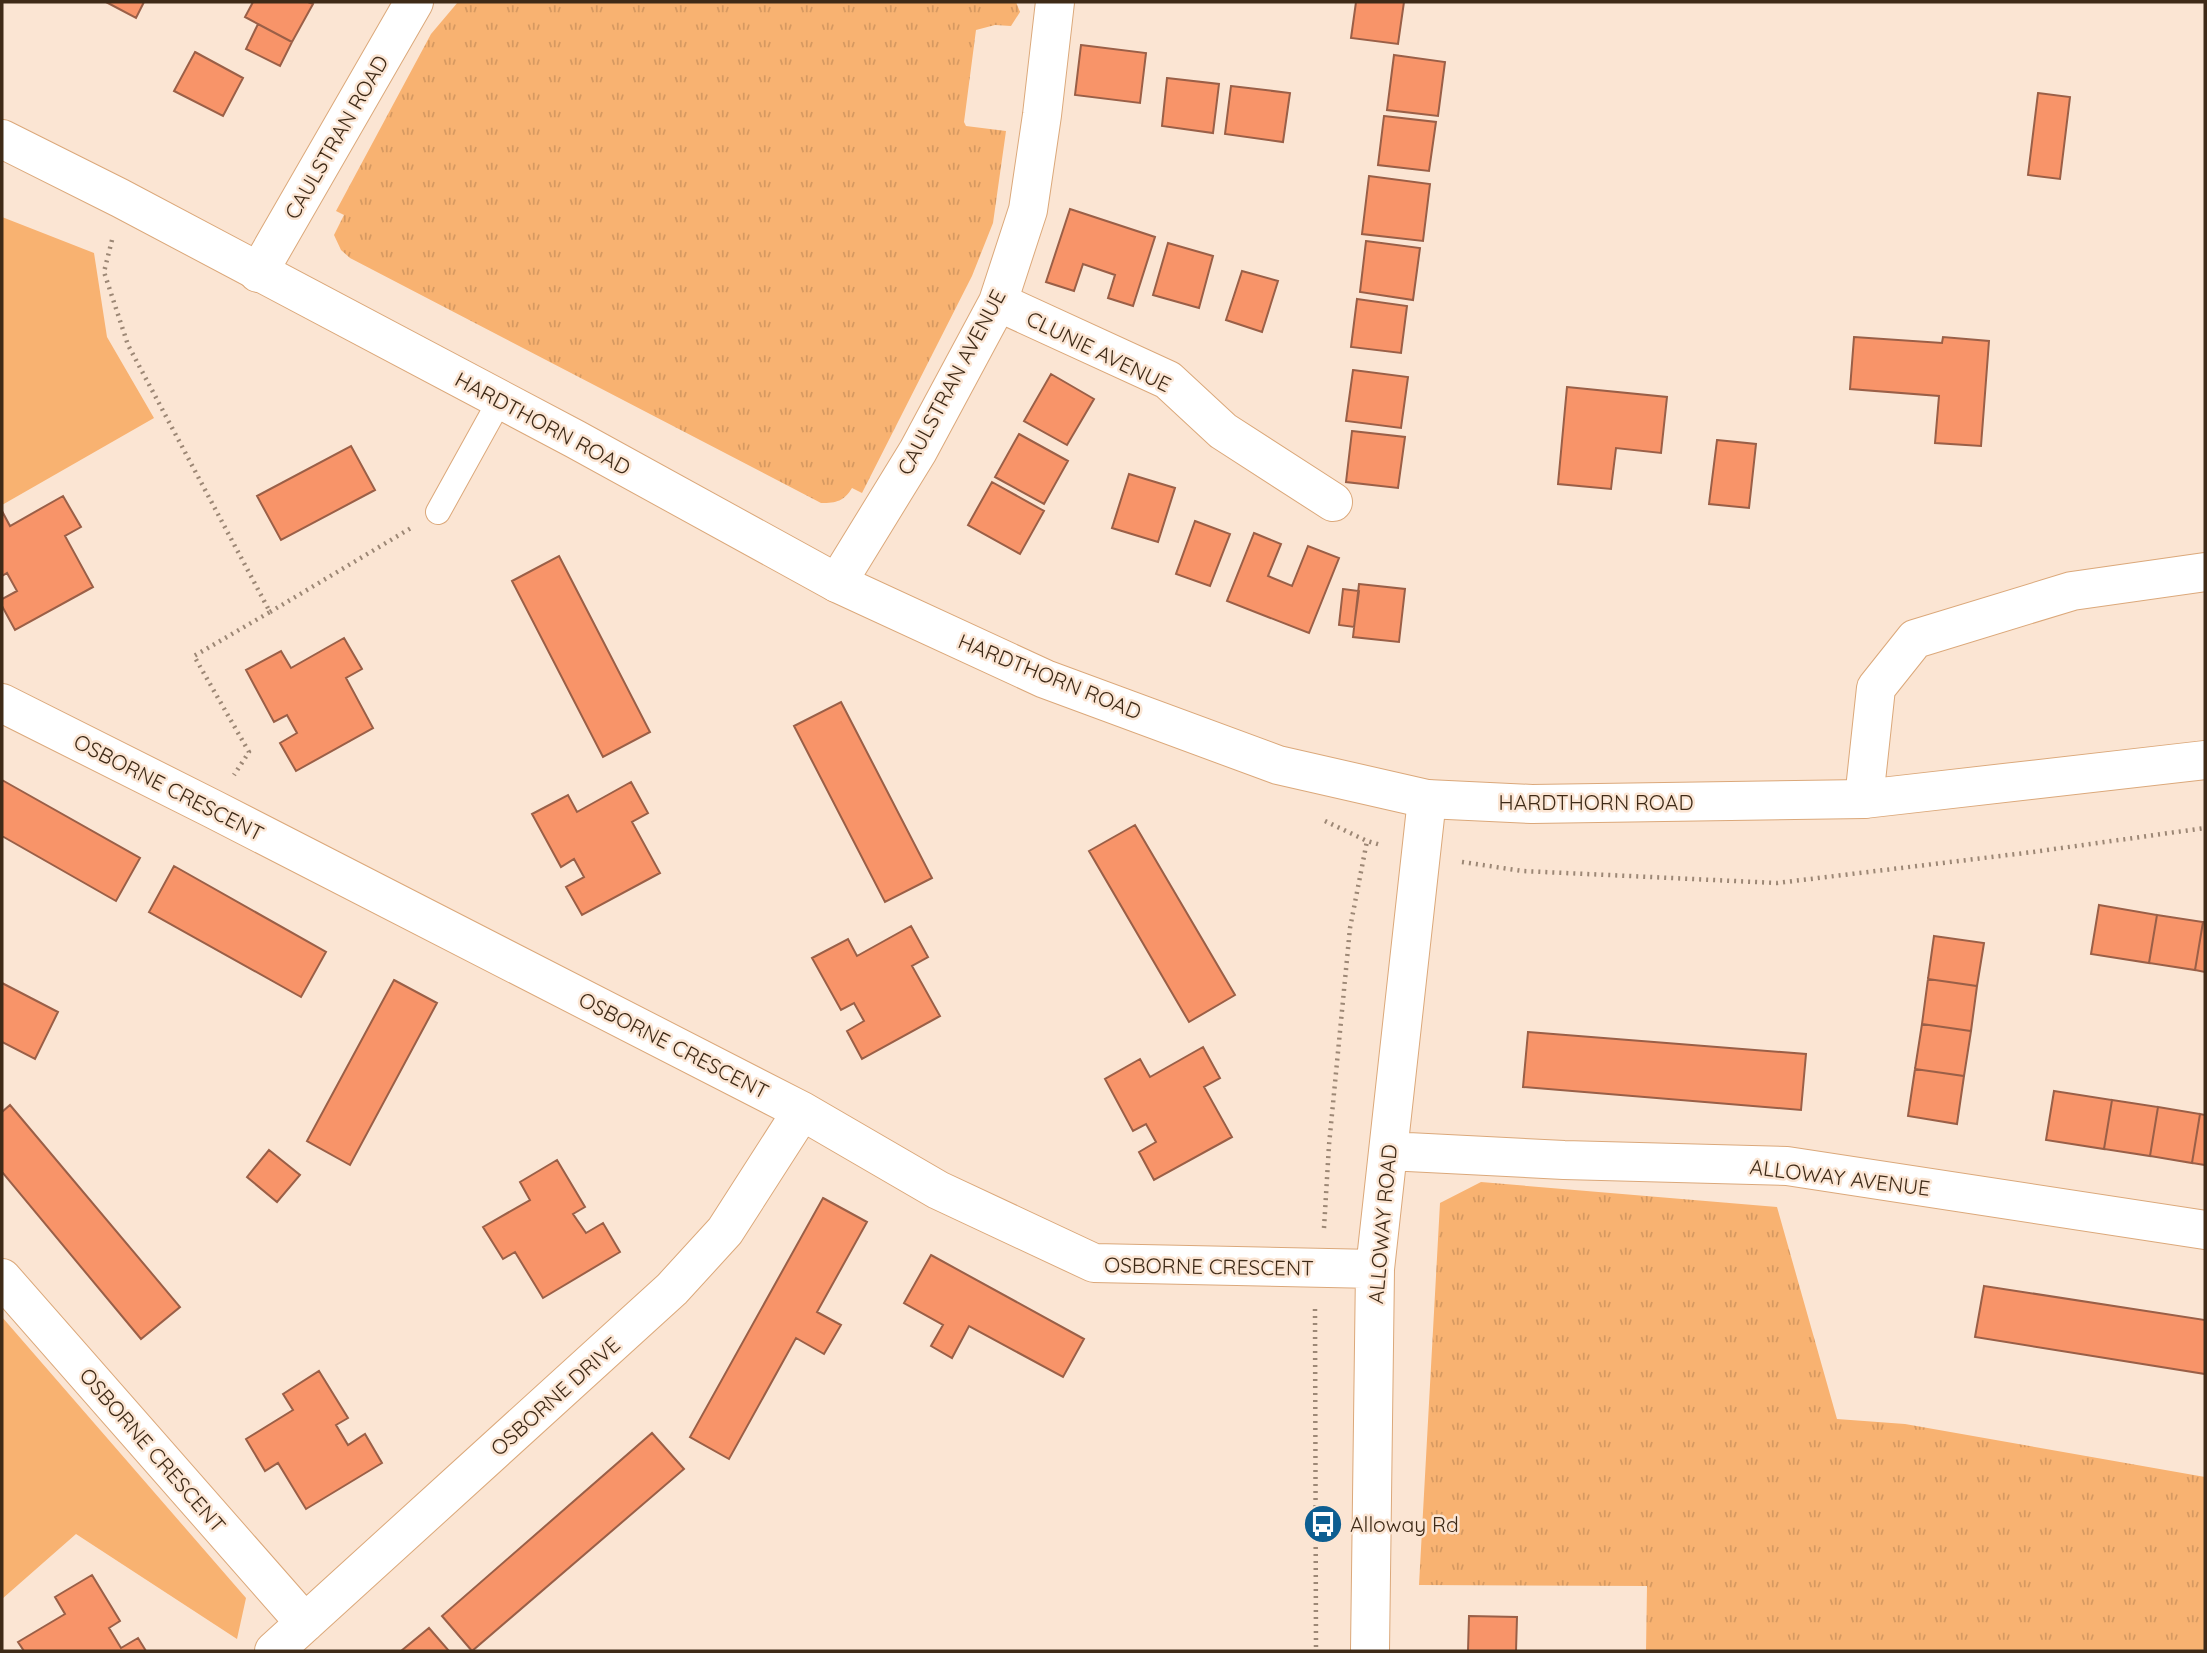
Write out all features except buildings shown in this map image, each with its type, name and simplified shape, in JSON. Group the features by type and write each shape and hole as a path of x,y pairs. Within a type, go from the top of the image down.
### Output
{"street":[{"name":"CAULSTRAN ROAD","path":"258,273 414,2"},
{"name":"CAULSTRAN AVENUE","path":"838,583 918,451 998,302 1028,210 1055,2"},
{"name":"HARDTHORN ROAD","path":"2,139 120,198 838,583 1045,679 1265,760 1427,799 1532,804 1864,799 2205,760"},
{"name":"CLUNIE AVENUE","path":"998,302 1168,380 1223,431 1333,502"},
{"path":"1864,799 1876,688 1915,639 2072,591 2205,572"},
{"name":"OSBORNE CRESCENT","path":"2,703 802,1111 938,1190 1094,1263 1375,1269"},
{"name":"ALLOWAY ROAD","path":"1370,1651 1375,1269 1427,799"},
{"name":"OSBORNE DRIVE","path":"274,1651 673,1289 725,1231 802,1111"},
{"name":"ALLOWAY AVENUE","path":"1388,1151 1564,1160 1787,1166 2205,1230"},
{"name":"OSBORNE CRESCENT","path":"2,1278 305,1623"}],"lane":[{"path":"438,512 499,400"}],"path":[{"path":"120,198 104,272 128,345 271,612"},
{"path":"213,809 249,752 194,656 438,512"}],"green space":[{"path":"458,2 1016,2 1020,12 1011,26 995,25 976,30 964,122 966,126 1006,131 993,223 972,276 862,493 852,488 840,500 821,503 350,258 341,250 334,235 344,215 336,211 431,34"},
{"path":"2,217 94,253 107,337 154,418 2,505"},
{"path":"1481,1182 1777,1207 1837,1419 1905,1424 2205,1477 2205,1651 1646,1651 1647,1586 1419,1585 1440,1203"},
{"path":"2,1317 246,1598 237,1639 76,1534 2,1599"}],"place":[{"name":"Alloway Rd","path":"1323,1524"}]}
